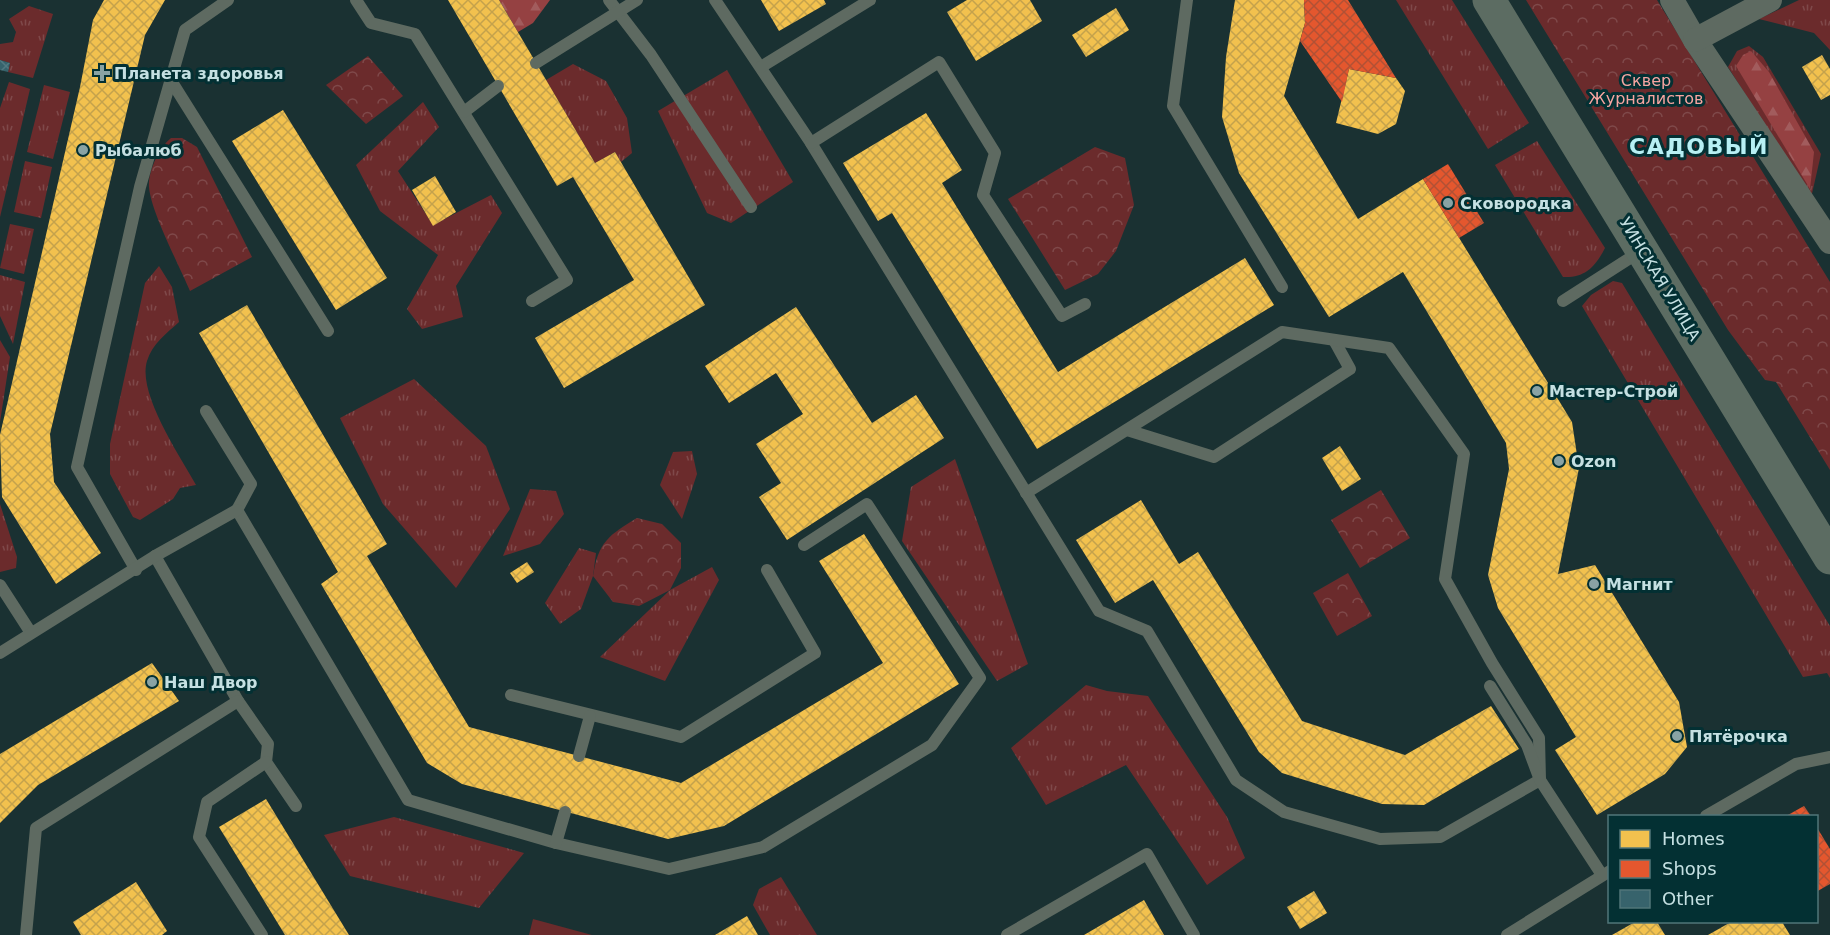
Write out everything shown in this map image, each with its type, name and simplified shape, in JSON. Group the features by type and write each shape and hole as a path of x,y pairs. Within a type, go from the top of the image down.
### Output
{"main road":[{"name":"УИНСКАЯ УЛИЦА","path":"1489,0 1830,558"}],"street":[{"path":"1672,0 1695,40 1830,242"},
{"path":"1695,40 1770,0"}],"lane":[{"path":"136,570 76,467 140,188 185,30 228,0"},
{"path":"356,0 371,23 415,34 567,280 532,301"},
{"path":"609,0 651,55 751,207"},
{"path":"536,63 616,11 638,0"},
{"path":"716,0 811,143 1099,611 1147,631 1236,780 1284,812 1380,839 1440,837 1540,780"},
{"path":"761,67 870,0"},
{"path":"1187,0 1173,106 1282,287"},
{"path":"811,143 939,62 995,153 983,195 1062,316 1085,304"},
{"path":"170,79 328,331"},
{"path":"464,112 498,86"},
{"path":"1563,301 1642,250"},
{"path":"1026,493 1282,332 1389,348 1464,454 1445,579 1492,663 1539,738 1540,780"},
{"path":"1127,430 1214,457 1350,369 1334,340"},
{"path":"0,654 155,556 237,510 251,484 206,411"},
{"path":"237,510 408,800 556,843 669,869 763,847 932,745 980,678 867,504 804,545"},
{"path":"155,556 238,701 268,744 266,762 296,806"},
{"path":"511,695 681,737 815,653 767,570"},
{"path":"0,585 31,633"},
{"path":"1490,686 1527,745 1540,780 1606,873 1507,935"},
{"path":"26,935 36,828 238,701"},
{"path":"579,756 590,716"},
{"path":"1708,815 1796,764 1830,758"},
{"path":"262,935 199,837 207,802 266,762"},
{"path":"556,843 565,812"},
{"path":"1007,935 1147,854 1194,935"}],"green space":[{"path":"499,0 550,0 533,23 518,32"},
{"path":"1396,0 1452,0 1529,123 1488,149"},
{"name":"Сквер Журналистов","path":"1526,0 1657,0 1830,282 1830,470 1776,382 1765,380 1728,330"},
{"path":"1799,0 1830,0 1830,50 1814,33 1759,19"},
{"path":"29,6 53,14 33,78 8,72 10,63 0,60 0,44 13,42 16,32 9,19"},
{"path":"1749,46 1763,57 1821,154 1811,198 1728,67 1737,51"},
{"path":"1751,51 1769,72 1814,152 1810,189 1736,66 1743,55"},
{"path":"368,56 403,96 366,124 326,85"},
{"path":"573,64 606,81 627,118 632,153 621,162 615,152 595,163 546,80"},
{"path":"727,70 793,182 731,223 707,213 658,111"},
{"path":"9,82 30,89 0,217 0,108"},
{"path":"44,85 70,92 53,159 27,152"},
{"path":"423,102 439,127 398,171 433,225 491,195 502,213 456,286 463,317 422,329 407,309 438,255 380,211 356,165"},
{"path":"171,138 182,138 197,147 252,257 190,291 160,224 149,187 150,174 155,160"},
{"path":"1537,141 1605,248 1593,266 1577,276 1563,277 1495,165"},
{"path":"1095,147 1125,158 1134,205 1116,251 1098,274 1065,290 1008,199"},
{"path":"25,161 52,167 41,218 14,212"},
{"path":"10,224 34,229 24,274 0,268"},
{"path":"159,266 172,287 179,322 160,339 149,355 146,374 148,390 162,424 196,485 180,488 173,499 140,520 133,517 110,474 110,444 145,283"},
{"path":"0,275 25,282 13,344 0,316"},
{"path":"1613,281 1622,283 1830,626 1830,678 1827,673 1803,677 1582,306 1591,295"},
{"path":"0,340 10,357 0,422"},
{"path":"414,379 486,446 510,509 456,588 383,504 340,418"},
{"path":"692,451 697,474 682,519 660,485 673,452"},
{"path":"955,459 1028,664 997,681 902,541 911,487"},
{"path":"530,489 556,491 564,514 540,544 503,556"},
{"path":"1381,490 1410,538 1360,568 1331,520"},
{"path":"0,504 17,557 16,568 0,572"},
{"path":"637,518 662,524 681,543 681,568 670,590 639,606 613,602 593,576 598,555 606,541 619,529"},
{"path":"579,548 596,553 593,576 581,609 560,624 545,603"},
{"path":"712,567 719,580 665,681 600,657 670,590"},
{"path":"1348,573 1372,616 1337,636 1313,593"},
{"path":"1086,685 1107,691 1148,696 1227,817 1245,858 1207,885 1126,765 1046,805 1011,748"},
{"path":"394,817 524,853 479,908 350,876 324,835"},
{"path":"781,877 817,935 770,935 753,905 759,889"},
{"path":"533,919 592,935 529,935"}],"building: Homes":[{"path":"104,0 165,0 145,35 50,434 54,482 101,553 56,584 2,497 0,435 80,87 93,20"},
{"path":"448,0 499,0 595,163 615,152 705,305 564,388 535,338 634,280 573,177 557,186"},
{"path":"761,0 824,0 826,4 779,31"},
{"path":"967,0 1030,0 1042,21 976,61 947,12"},
{"path":"1235,0 1304,0 1305,23 1284,96 1358,219 1423,179 1572,422 1579,468 1558,574 1595,565 1679,702 1687,747 1665,774 1597,815 1555,750 1576,737 1498,608 1488,575 1509,469 1506,443 1403,272 1329,317 1239,173 1222,117 1226,57"},
{"path":"1116,8 1129,30 1086,57 1072,35"},
{"path":"1822,55 1830,69 1830,95 1821,100 1802,67"},
{"path":"1349,69 1396,78 1405,91 1396,124 1378,134 1336,123"},
{"path":"283,110 387,278 336,310 232,141"},
{"path":"926,113 962,170 942,183 1058,372 1245,258 1274,305 1037,449 892,213 878,221 843,163"},
{"path":"435,176 456,212 433,226 412,190"},
{"path":"247,305 387,544 367,556 469,727 681,783 883,663 819,561 864,534 959,684 724,826 668,839 462,784 427,763 321,584 338,572 199,333"},
{"path":"796,307 872,423 916,395 944,438 787,540 759,497 781,483 756,444 803,414 776,373 729,403 705,366"},
{"path":"1340,446 1361,479 1342,491 1322,458"},
{"path":"1141,500 1179,564 1198,552 1302,721 1405,755 1491,706 1519,749 1424,805 1382,804 1282,773 1259,752 1153,580 1115,603 1076,540"},
{"path":"527,562 534,572 517,583 510,573"},
{"path":"152,663 179,701 38,785 0,823 0,754"},
{"path":"266,799 349,935 285,935 219,827"},
{"path":"136,882 167,931 162,935 81,935 73,922"},
{"path":"1314,891 1327,913 1300,929 1287,907"},
{"path":"1144,900 1164,935 1084,935"},
{"path":"747,916 758,935 715,935"},
{"path":"1633,923 1658,923 1665,935 1612,935"},
{"path":"1729,923 1783,923 1790,935 1708,935"}],"building: Shops":[{"path":"1304,0 1348,0 1396,78 1349,69 1342,102 1300,41 1305,23"},
{"path":"1448,164 1484,223 1459,238 1423,179"},
{"path":"1804,806 1810,815 1788,815"},
{"path":"1818,829 1830,849 1830,884 1818,891"}],"building: Other":[{"path":"0,60 10,63 8,72 0,70"}],"place":[{"name":"Планета здоровья","path":"102,73"},
{"name":"Рыбалюб","path":"83,150"},
{"name":"Сковородка","path":"1448,203"},
{"name":"Мастер-Строй","path":"1537,391"},
{"name":"Ozon","path":"1559,461"},
{"name":"Магнит","path":"1594,584"},
{"name":"Наш Двор","path":"152,682"},
{"name":"Пятёрочка","path":"1677,736"}],"district":[{"name":"САДОВЫЙ","path":"1699,146"}]}
